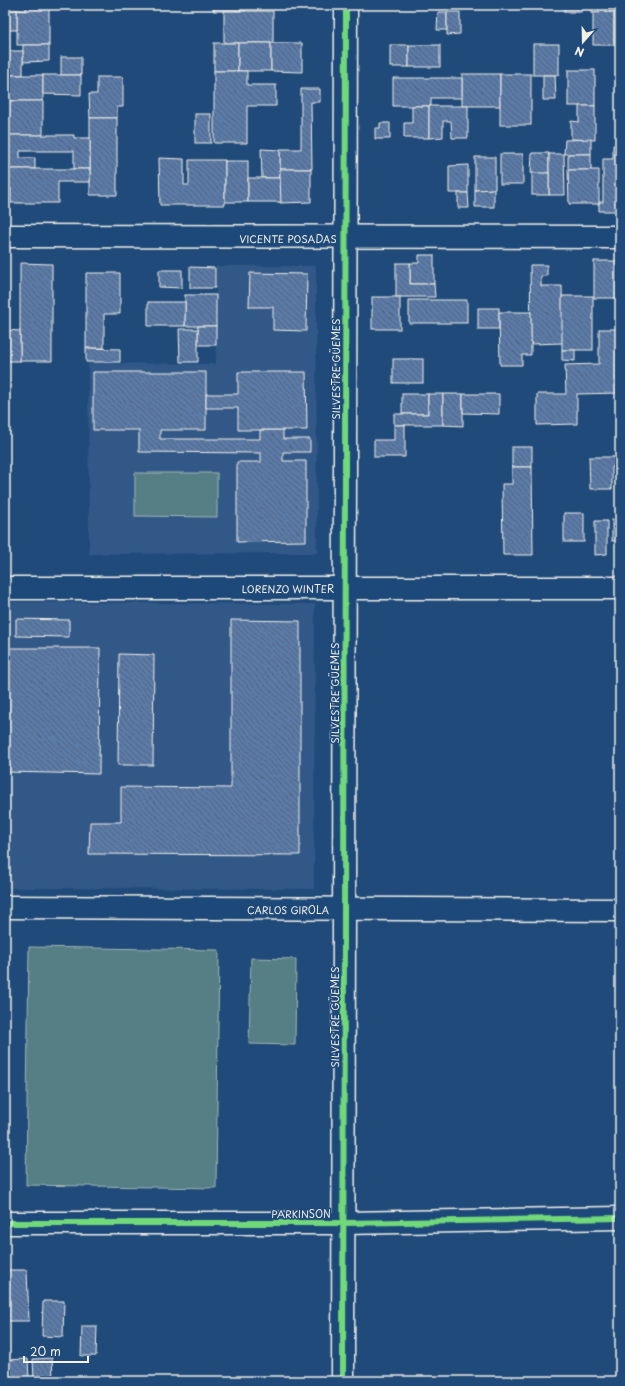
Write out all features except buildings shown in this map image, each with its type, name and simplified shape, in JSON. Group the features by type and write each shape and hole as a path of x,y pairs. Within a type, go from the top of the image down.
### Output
{"street":[{"name":"SILVESTRE GÜEMES","path":"343,1381 346,5"},
{"name":"VICENTE POSADAS","path":"5,236 620,238"},
{"name":"LORENZO WINTER","path":"5,588 620,588"},
{"name":"CARLOS GIROLA","path":"5,907 620,910"},
{"name":"PARKINSON","path":"5,1223 344,1223 620,1218"}],"shaded area":[{"path":"216,266 316,266 317,553 89,554 88,363 216,364"},
{"path":"5,602 315,604 314,889 5,888"}],"green space":[{"path":"135,473 217,473 217,517 135,516"},
{"path":"29,947 219,950 216,1188 26,1185"},
{"path":"251,958 296,959 295,1045 249,1044"}],"cycle path":[{"path":"343,1381 346,5"},
{"path":"5,1223 344,1223 620,1218"}]}
